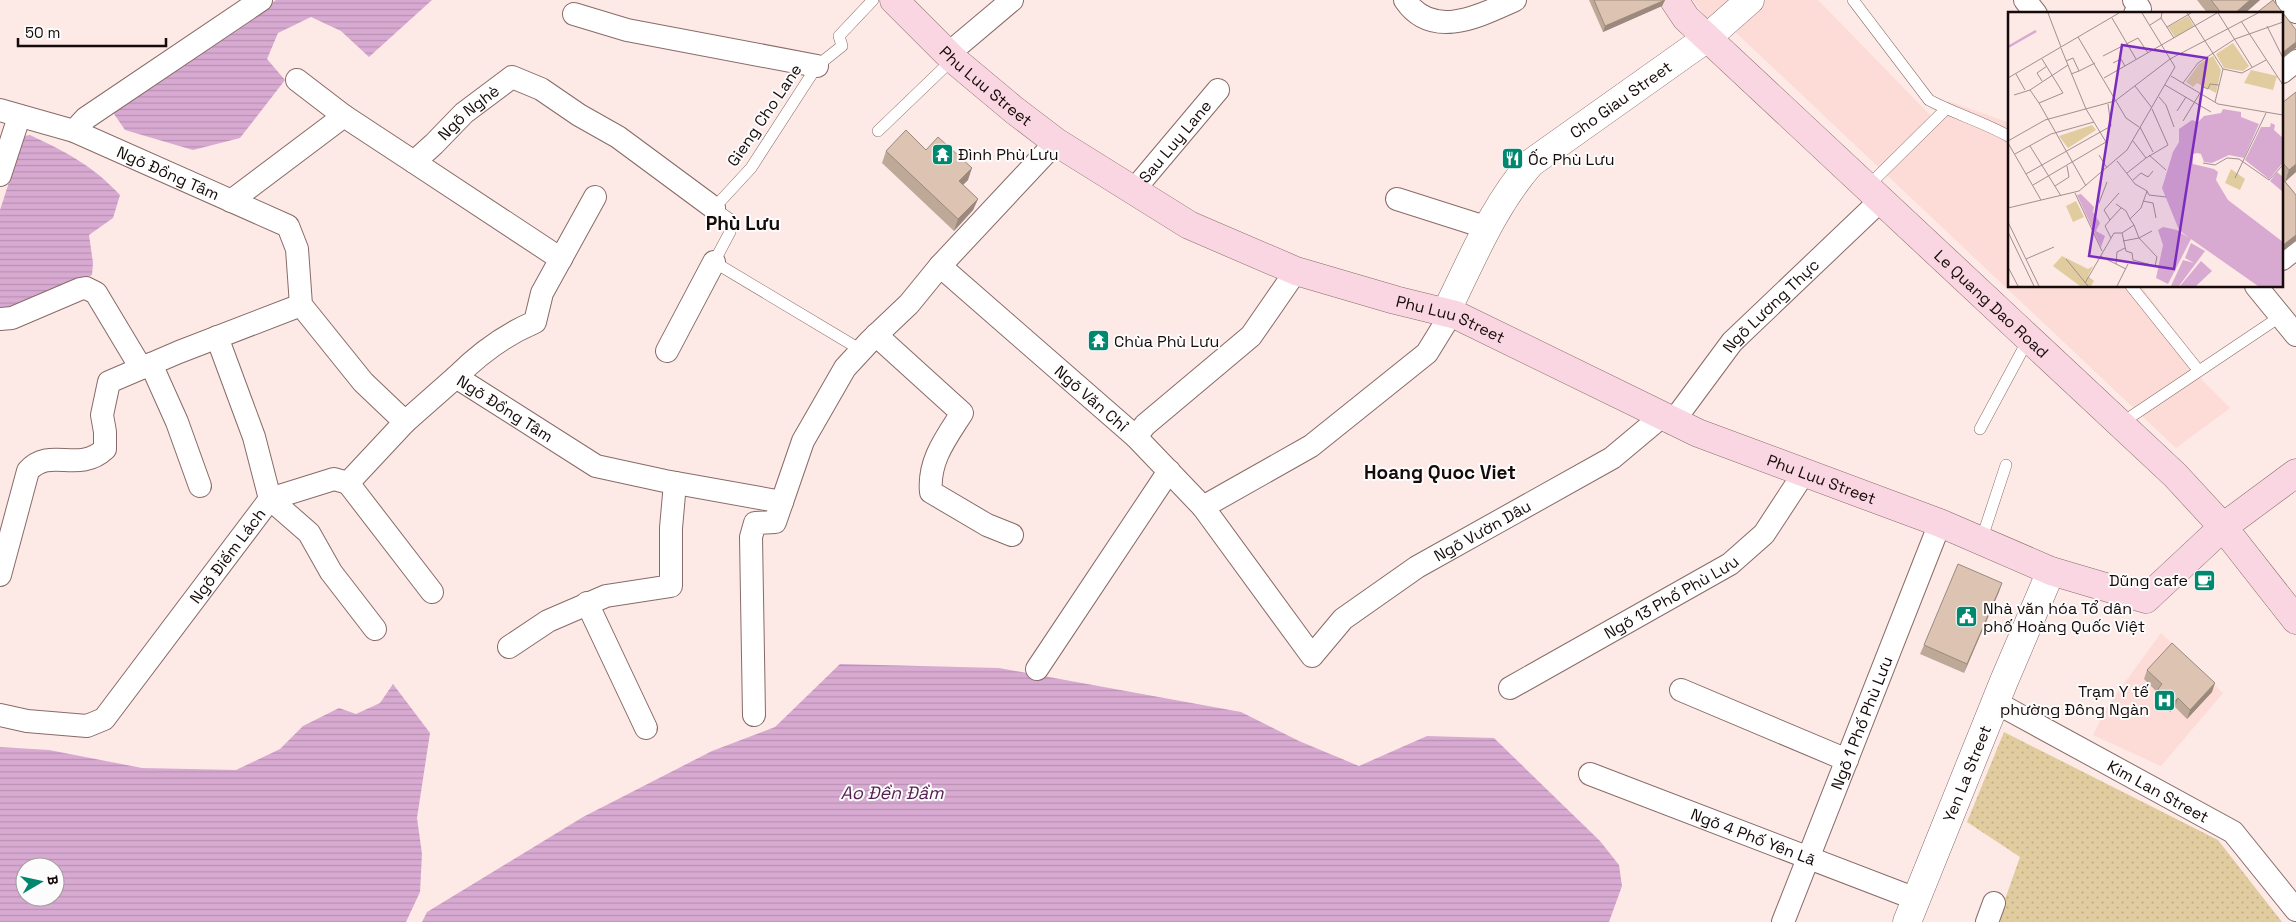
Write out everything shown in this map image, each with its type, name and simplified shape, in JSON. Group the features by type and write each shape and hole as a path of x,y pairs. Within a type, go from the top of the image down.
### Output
{"main road":[{"name":"Phu Luu Street","path":"894,0 951,57 1014,110 1056,142 1189,225 1296,271 1449,313 1667,420 1940,523 2051,571 2146,599 2223,527"},
{"name":"Le Quang Dao Road","path":"1674,0 1686,18 1707,38 2175,475 2223,527 2296,620"},
{"path":"2223,527 2296,473"}],"street":[{"path":"74,131 86,118 261,0"},
{"path":"951,57 1012,0"},
{"path":"1405,0 1428,19 1443,22 1460,22 1515,0"},
{"name":"Cho Giau Street","path":"1449,313 1488,228 1515,182 1531,163 1707,38 1750,0"},
{"path":"2025,0 2034,12"},
{"path":"2134,0 2140,9 2137,12"},
{"path":"2287,0 2296,12"},
{"path":"574,14 626,30 817,66"},
{"path":"2284,70 2296,61"},
{"name":"Ngõ Nghè","path":"414,162 464,113 512,77 541,89 579,115 618,137 714,208"},
{"path":"297,80 344,116 560,259"},
{"name":"Sau Luy Lane","path":"1133,191 1218,90"},
{"path":"0,174 10,114"},
{"name":"Ngõ Đồng Tâm","path":"10,114 74,131 288,226 296,249 301,305"},
{"path":"231,201 344,116"},
{"path":"754,715 750,537 755,523 775,522 803,441 845,368 909,304 940,266 1056,142"},
{"name":"Ngõ Lương Thực","path":"1667,420 1732,342 1874,194"},
{"path":"456,377 474,359 498,340 535,322 542,293 595,197"},
{"path":"1397,199 1488,228"},
{"path":"2284,257 2296,248"},
{"path":"667,351 714,262"},
{"name":"Ngõ Văn Chỉ","path":"940,266 1136,437 1145,425 1250,336 1296,271"},
{"path":"0,319 12,318 80,288 86,288 96,293 146,366 177,422 200,486"},
{"path":"2258,288 2296,335"},
{"path":"0,575 28,471 35,463 45,460 86,461 98,456 105,449 105,432 102,416 109,382 301,305 363,382 405,422 348,484 432,592"},
{"path":"1136,437 1203,506 1311,446 1427,353 1449,313"},
{"path":"218,337 254,437 270,500 309,533 331,572 375,629"},
{"path":"868,343 962,413 936,453 930,479 931,492 987,525 1012,536"},
{"name":"Ngõ Đồng Tâm","path":"405,422 456,377 596,466 675,483 782,502"},
{"name":"Ngõ Vườn Dâu","path":"1203,506 1312,656 1343,619 1417,567 1612,458 1667,420"},
{"path":"1038,670 1169,472"},
{"name":"Ngõ 13 Phố Phù Lưu","path":"1510,688 1730,564 1764,534 1804,473"},
{"name":"Ngõ Điếm Lách","path":"0,715 26,721 87,726 104,719 270,500 334,479 348,484"},
{"path":"509,647 548,622 606,596 671,586 671,528 675,483"},
{"name":"Ngõ 1 Phố Phù Lưu","path":"1783,922 1940,523"},
{"name":"Yen La Street","path":"1912,910 1995,702 2051,571"},
{"path":"587,604 646,728"},
{"path":"1681,690 1847,760"},
{"name":"Kim Lan Street","path":"1995,702 2233,832 2296,910"},
{"name":"Ngõ 4 Phố Yên Lã","path":"1590,774 1808,858 1912,910"}],"lane":[{"name":"Gieng Cho Lane","path":"714,208 751,168 817,66 842,46 839,36 873,0"},
{"path":"1853,0 1929,100 1946,109 1991,126 2008,136"},
{"path":"878,131 951,57"},
{"path":"1874,194 1946,109"},
{"path":"714,208 731,220 730,232 714,262 868,343"},
{"path":"2133,288 2199,371"},
{"path":"2120,424 2281,316"},
{"path":"1980,429 2029,338"},
{"path":"1981,541 2006,465"}],"shaded area":[{"path":"1693,0 1731,0 1708,21"},
{"path":"1764,0 1818,0 1932,117 1948,101 2008,122 2008,288 2143,288 2194,356 2202,380 2230,408 2176,448 1731,28"},
{"name":"Trạm Y tế phường Đông Ngàn","path":"2161,633 2223,693 2161,766 2093,735 2107,707"},
{"path":"2004,732 2218,840 2282,922 1997,922 2020,857 1967,822"}],"water":[{"path":"276,0 432,0 369,57 341,31 311,17 278,33 267,59 285,80 240,138 193,150 125,130 112,111"},
{"path":"30,135 89,167 120,195 113,218 89,235 93,263 92,275 48,297 0,315 0,210 24,136"},
{"name":"Ao Đền Đầm","path":"840,664 999,668 1241,712 1299,741 1359,766 1427,736 1494,738 1600,841 1619,865 1622,886 1609,922 422,922 427,912 583,817 712,751 775,727"},
{"path":"393,684 430,733 417,818 422,854 420,892 406,922 0,922 0,747 49,750 142,768 236,770 280,749 303,726 339,708 356,714 380,703"}],"building":[{"path":"1594,0 1665,0 1605,26"},
{"path":"2211,0 2250,0 2236,12 2220,12"},
{"path":"2273,0 2282,12 2258,12"},
{"path":"2284,14 2296,30 2296,42 2284,51"},
{"path":"2296,92 2296,164 2289,170 2284,164 2284,101"},
{"path":"906,130 926,150 938,137 972,168 959,181 978,199 958,219 886,151"},
{"path":"2284,180 2296,195 2296,235 2284,244"},
{"path":"1958,564 2002,583 1967,664 1924,645"},
{"path":"2172,643 2215,683 2190,710 2178,698 2173,703 2158,689 2162,684 2147,670"}],"place":[{"name":"Đình Phù Lưu","path":"942,154"},
{"name":"Ốc Phù Lưu","path":"1512,159"},
{"name":"Chùa Phù Lưu","path":"1098,341"},
{"name":"Dũng cafe","path":"2204,580"},
{"name":"Nhà văn hóa Tổ dân phố Hoàng Quốc Việt","path":"1967,617"},
{"name":"Trạm Y tế phường Đông Ngàn","path":"2165,700"}],"district":[{"name":"Phù Lưu","path":"743,223"},
{"name":"Hoang Quoc Viet","path":"1440,472"}]}
